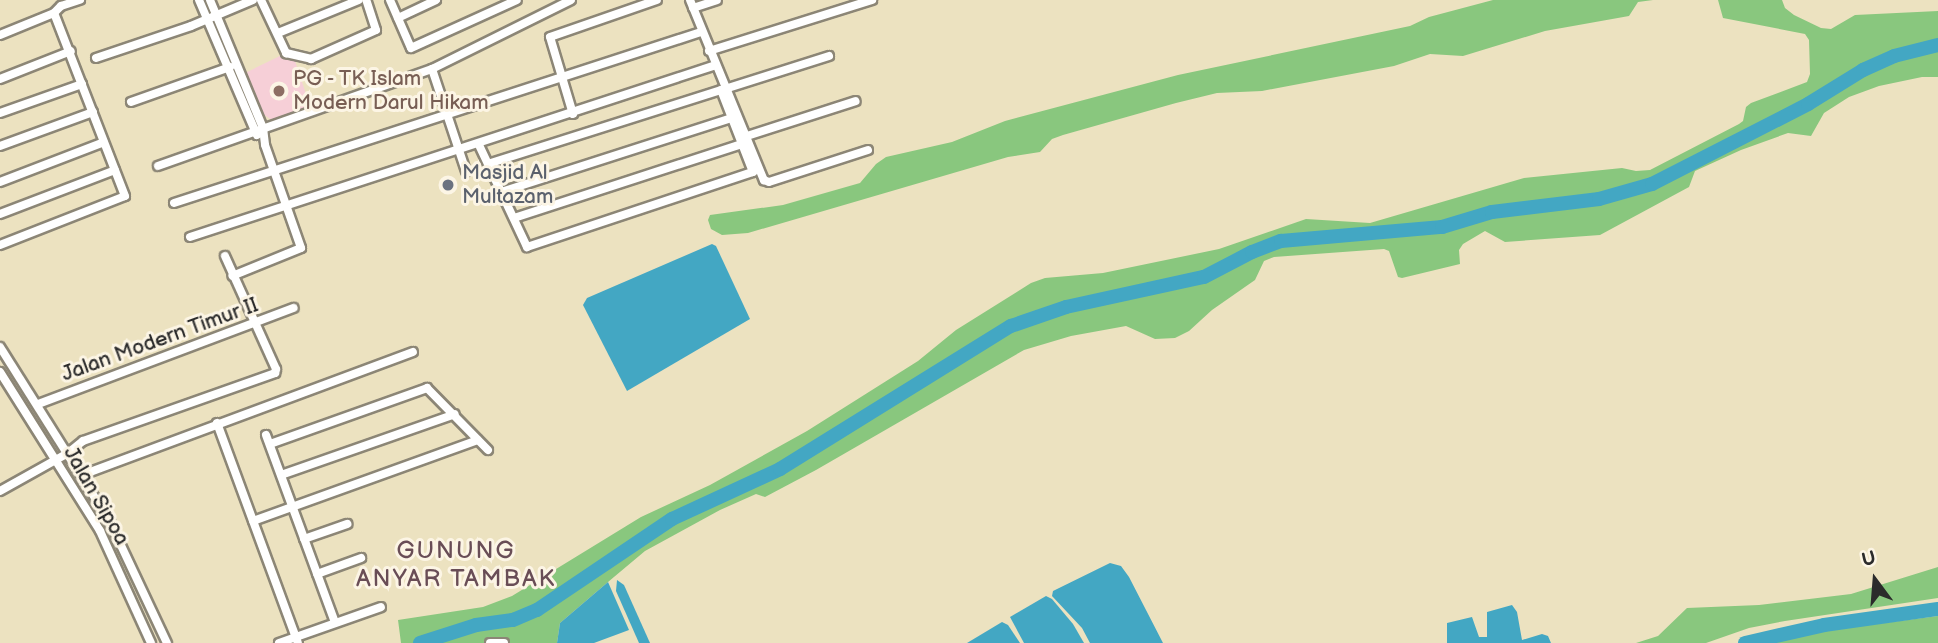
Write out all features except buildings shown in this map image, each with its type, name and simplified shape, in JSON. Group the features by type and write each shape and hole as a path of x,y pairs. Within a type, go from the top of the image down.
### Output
{"street":[{"path":"0,35 54,13 61,6 80,0"},
{"path":"199,0 227,68 259,130"},
{"path":"211,0 300,240 299,250 232,276"},
{"path":"96,58 207,20 253,0"},
{"path":"261,0 284,50 311,59 376,30 366,0"},
{"path":"278,33 359,0"},
{"path":"390,0 410,47 414,48 517,0"},
{"path":"398,18 436,0"},
{"path":"158,166 432,69 571,0"},
{"path":"573,114 550,37 657,0"},
{"path":"479,145 527,247 753,172 728,88 709,51 692,4 717,0"},
{"path":"827,0 831,11"},
{"path":"709,51 872,0"},
{"path":"0,245 124,198 71,51 54,13"},
{"path":"174,203 560,75 701,32"},
{"path":"0,79 71,51"},
{"path":"728,88 829,56"},
{"path":"131,102 236,65"},
{"path":"190,237 479,145 716,65"},
{"path":"432,69 466,171"},
{"path":"0,113 82,84"},
{"path":"488,163 721,90 732,118 764,180 769,182 868,150"},
{"path":"514,218 856,101"},
{"path":"0,146 93,112"},
{"path":"501,192 732,118"},
{"path":"0,182 104,142"},
{"path":"0,214 115,170"},
{"path":"0,491 94,436 271,375 276,369 225,257"},
{"name":"Jalan Modern Timur II","path":"38,404 294,308"},
{"path":"0,347 110,523 167,643"},
{"path":"82,475 414,352"},
{"name":"Jalan Sipoa","path":"0,372 100,531 151,643"},
{"path":"10,387 21,380"},
{"path":"270,444 427,388 488,450"},
{"path":"281,475 455,415"},
{"path":"217,423 297,640"},
{"path":"266,435 335,623"},
{"path":"253,521 478,439"},
{"path":"304,539 347,524"},
{"path":"317,574 361,558"},
{"path":"279,643 297,640 381,607"},
{"path":"491,643 504,643"}],"shaded area":[{"name":"PG - TK Islam Modern Darul Hikam","path":"282,55 294,58 311,109 276,123 263,114 245,73"}],"green space":[{"path":"1493,0 1653,0 1638,2 1629,16 1545,31 1463,56 1430,54 1394,66 1262,91 1217,93 1176,103 1063,135 1052,139 1040,152 1008,157 748,233 722,235 711,229 708,220 710,215 783,205 860,183 876,164 886,157 952,142 1005,121 1178,75 1410,26 1429,17"},
{"path":"1718,0 1782,0 1785,8 1794,15 1821,28 1831,29 1855,15 1938,11 1938,77 1922,77 1879,86 1849,97 1824,113 1811,136 1788,133 1695,171 1689,187 1600,235 1505,242 1485,231 1463,244 1459,250 1460,264 1402,278 1398,277 1389,251 1384,249 1274,257 1264,261 1255,280 1212,310 1189,331 1175,338 1155,339 1126,326 1071,336 1024,350 765,497 756,494 720,510 645,551 560,623 557,643 401,643 398,620 483,607 512,596 641,517 710,485 807,431 918,361 956,330 1031,283 1045,278 1103,273 1219,249 1306,219 1370,223 1524,178 1622,168 1650,170 1739,124 1743,121 1746,107 1751,103 1807,82 1810,74 1809,40 1805,34 1723,18"},
{"path":"1938,567 1938,598 1785,621 1749,628 1706,643 1636,643 1658,636 1687,608 1759,605 1851,594"},
{"path":"1938,616 1938,643 1756,643 1821,631"}],"water":[{"path":"712,244 716,246 750,319 627,391 583,305 587,298"},
{"path":"1110,563 1121,566 1129,577 1163,643 1090,643 1082,628 1052,596 1053,591"},
{"path":"617,580 624,585 650,643 639,643 616,591"},
{"path":"608,582 629,630 594,643 557,643 560,623"},
{"path":"1046,596 1052,599 1073,624 1084,643 1024,643 1010,617"},
{"path":"1512,605 1517,612 1522,640 1542,634 1548,636 1551,643 1447,643 1447,623 1472,617 1479,637 1487,637 1487,612"},
{"path":"1002,622 1008,625 1020,643 967,643"}],"waterway":[{"path":"420,643 476,625 513,620 537,610 672,519 780,469 1011,326 1066,307 1204,277 1252,252 1281,241 1442,227 1492,212 1599,199 1652,184 1808,104 1863,70 1894,56 1938,45"},
{"path":"1745,643 1824,625 1938,609"}],"place":[{"name":"PG - TK Islam Modern Darul Hikam","path":"279,91"},
{"name":"Masjid Al Multazam","path":"448,185"}],"district":[{"name":"GUNUNG ANYAR TAMBAK","path":"456,565"}]}
